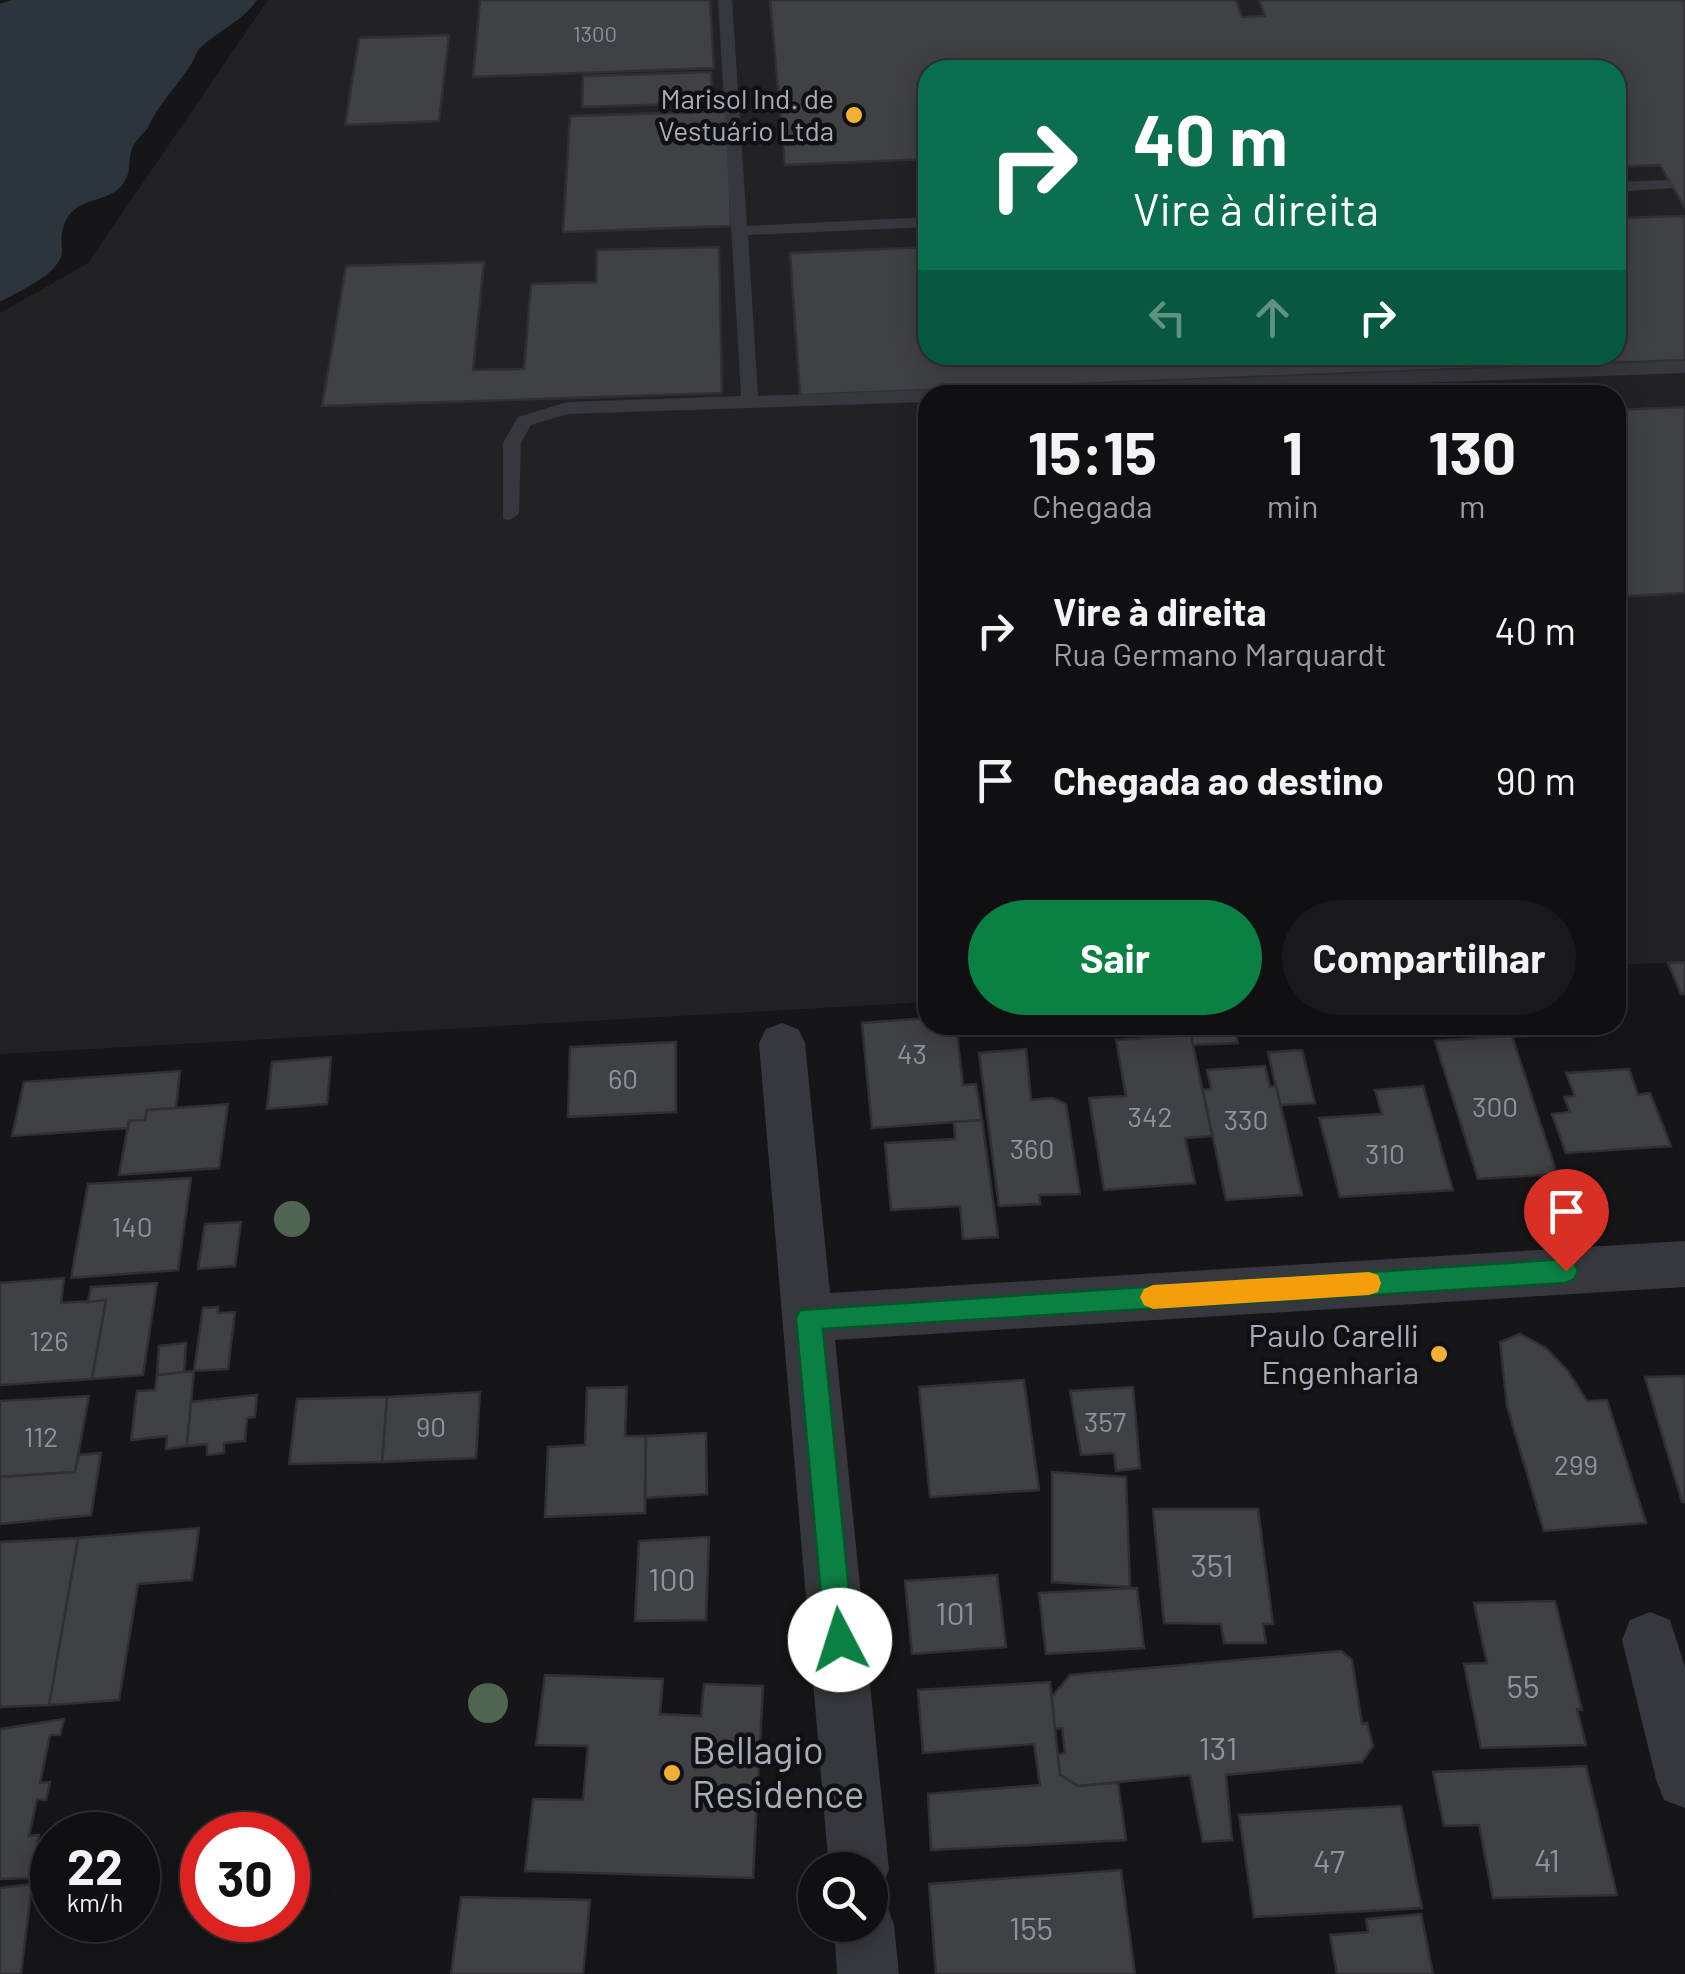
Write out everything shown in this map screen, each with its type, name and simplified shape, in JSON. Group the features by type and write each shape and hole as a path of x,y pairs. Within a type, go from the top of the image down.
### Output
{"street":[{"path":"782,1043 858,1852"},
{"path":"809,1318 1685,1264"},
{"path":"1650,1640 1685,1778"},
{"path":"865,1942 868,1974"}],"lane":[{"path":"724,0 750,403"},
{"path":"1626,187 1667,185"},
{"path":"739,231 918,222"},
{"path":"1214,385 1685,367"},
{"path":"510,514 512,443 524,421 567,408 918,396"}],"shaded area":[{"path":"11,0 257,0 199,49 133,145 128,176 121,187 70,214 63,227 61,258 55,266 38,281 0,302 0,4"},
{"path":"268,0 1685,0 1685,962 1626,965 1626,385 918,385 918,1003 0,1054 0,313 88,263"}],"building":[{"name":"Marisol Ind. de Vestuário Ltda","path":"480,0 710,0 714,68 473,77"},
{"name":"Marisol Ind. de Vestuário Ltda","path":"770,0 1236,0 1242,17 1265,16 1259,0 1685,0 1685,208 1660,165 1626,167 1626,60 918,60 918,159 785,165"},
{"path":"449,35 439,121 345,125 359,38"},
{"path":"711,72 712,103 582,107 583,76"},
{"path":"728,111 731,226 563,232 570,116"},
{"path":"1685,216 1685,360 1626,362 1626,218"},
{"path":"719,247 722,393 322,406 346,266 484,262 473,370 524,369 531,284 596,282 597,250"},
{"path":"918,247 918,365 1559,365 1053,385 918,385 918,390 800,395 790,253"},
{"path":"1685,407 1685,593 1626,596 1626,410"},
{"path":"1685,962 1685,994 1681,994 1668,963"},
{"path":"918,1019 918,1035 957,1035 963,1085 976,1084 982,1120 872,1128 862,1023"},
{"path":"1191,1035 1236,1035 1238,1043 1193,1045"},
{"path":"1191,1035 1212,1136 1185,1138 1195,1183 1104,1190 1089,1098 1126,1096 1116,1040"},
{"path":"1512,1036 1557,1174 1478,1179 1435,1041"},
{"path":"676,1042 676,1112 568,1117 570,1047"},
{"path":"1026,1049 1031,1100 1053,1098 1066,1104 1080,1194 1039,1195 1040,1204 999,1206 979,1053"},
{"path":"1302,1050 1315,1103 1280,1105 1268,1052"},
{"path":"331,1057 327,1104 267,1109 272,1062"},
{"path":"1265,1066 1270,1087 1276,1086 1302,1195 1226,1200 1203,1090 1211,1089 1207,1070"},
{"path":"1629,1069 1638,1095 1650,1093 1671,1146 1566,1153 1552,1114 1570,1112 1564,1097 1575,1096 1566,1073"},
{"path":"180,1071 176,1108 147,1110 145,1120 129,1121 128,1128 12,1136 24,1082"},
{"path":"1423,1086 1453,1190 1340,1197 1319,1118 1382,1114 1375,1090"},
{"path":"228,1104 219,1168 119,1175 129,1121 145,1120 147,1110"},
{"path":"982,1120 998,1237 963,1239 960,1206 891,1210 885,1143 955,1139 954,1122"},
{"path":"191,1178 178,1270 71,1278 88,1184"},
{"path":"241,1222 235,1266 198,1269 205,1224"},
{"path":"64,1278 61,1303 106,1300 92,1379 0,1385 0,1283"},
{"path":"157,1283 143,1375 92,1379 106,1300 88,1302 91,1287"},
{"path":"218,1307 218,1313 235,1312 228,1369 194,1371 203,1308"},
{"path":"1520,1334 1546,1348 1568,1371 1587,1401 1607,1400 1646,1523 1544,1531 1507,1406 1500,1342"},
{"path":"186,1343 184,1372 157,1375 159,1346"},
{"path":"194,1371 187,1446 166,1449 167,1436 131,1440 137,1391 155,1390 157,1375"},
{"path":"1685,1376 1685,1502 1682,1502 1645,1377"},
{"path":"1024,1380 1039,1490 930,1497 919,1387"},
{"path":"627,1387 625,1436 646,1436 645,1513 545,1517 548,1447 585,1445 587,1388"},
{"path":"1133,1387 1140,1468 1116,1471 1114,1453 1081,1455 1070,1391"},
{"path":"480,1392 476,1458 382,1462 387,1397"},
{"path":"257,1395 255,1417 247,1418 245,1441 224,1443 224,1453 207,1455 207,1444 187,1446 191,1402"},
{"path":"89,1396 75,1472 0,1477 0,1401"},
{"path":"387,1397 382,1462 289,1464 297,1399"},
{"path":"706,1433 707,1494 645,1498 646,1436"},
{"path":"101,1453 91,1515 0,1524 0,1477 75,1472 79,1455"},
{"path":"1052,1472 1126,1477 1130,1587 1052,1582"},
{"path":"1153,1509 1258,1509 1273,1624 1263,1624 1266,1643 1224,1643 1221,1624 1164,1623"},
{"path":"199,1528 192,1580 138,1584 119,1700 49,1705 78,1538"},
{"path":"709,1537 706,1620 635,1621 639,1541"},
{"path":"78,1538 49,1705 0,1707 0,1542"},
{"path":"997,1575 1006,1647 912,1654 905,1581"},
{"path":"1137,1588 1144,1648 1046,1654 1039,1593"},
{"path":"1555,1601 1582,1710 1577,1709 1586,1745 1481,1748 1464,1664 1487,1663 1474,1603"},
{"path":"1341,1651 1352,1660 1362,1724 1367,1723 1373,1746 1362,1762 1226,1775 1232,1840 1203,1842 1190,1775 1078,1786 1060,1775 1057,1755 1065,1753 1062,1728 1055,1729 1051,1698 1070,1675"},
{"name":"Bellagio Residence","path":"545,1675 663,1679 660,1714 701,1716 704,1684 763,1686 753,1878 525,1871 533,1799 583,1800 588,1746 536,1745"},
{"path":"1050,1682 1060,1775 1078,1786 1118,1783 1126,1840 931,1850 928,1794 1040,1785 1034,1744 923,1753 918,1690"},
{"path":"64,1719 60,1735 50,1735 40,1783 50,1782 46,1800 37,1799 34,1812 30,1812 30,1878 0,1879 0,1729"},
{"path":"1586,1766 1617,1895 1493,1898 1479,1825 1444,1826 1433,1772"},
{"path":"1401,1806 1422,1908 1254,1917 1239,1815"},
{"path":"1121,1870 1135,1974 936,1974 929,1884"},
{"path":"30,1884 21,1974 0,1974 0,1888"},
{"path":"461,1897 590,1900 583,1974 451,1974"},
{"path":"1421,1914 1433,1974 1337,1974 1330,1935 1368,1932 1366,1919"}],"slow traffic":[{"path":"1153,1297 1369,1283"}],"place":[{"name":"Marisol Ind. de Vestuário Ltda","path":"854,115"},
{"name":"Paulo Carelli Engenharia","path":"1439,1354"},
{"name":"Bellagio Residence","path":"672,1773"}],"route":[{"path":"840,1640 809,1318 1566,1271"}]}
